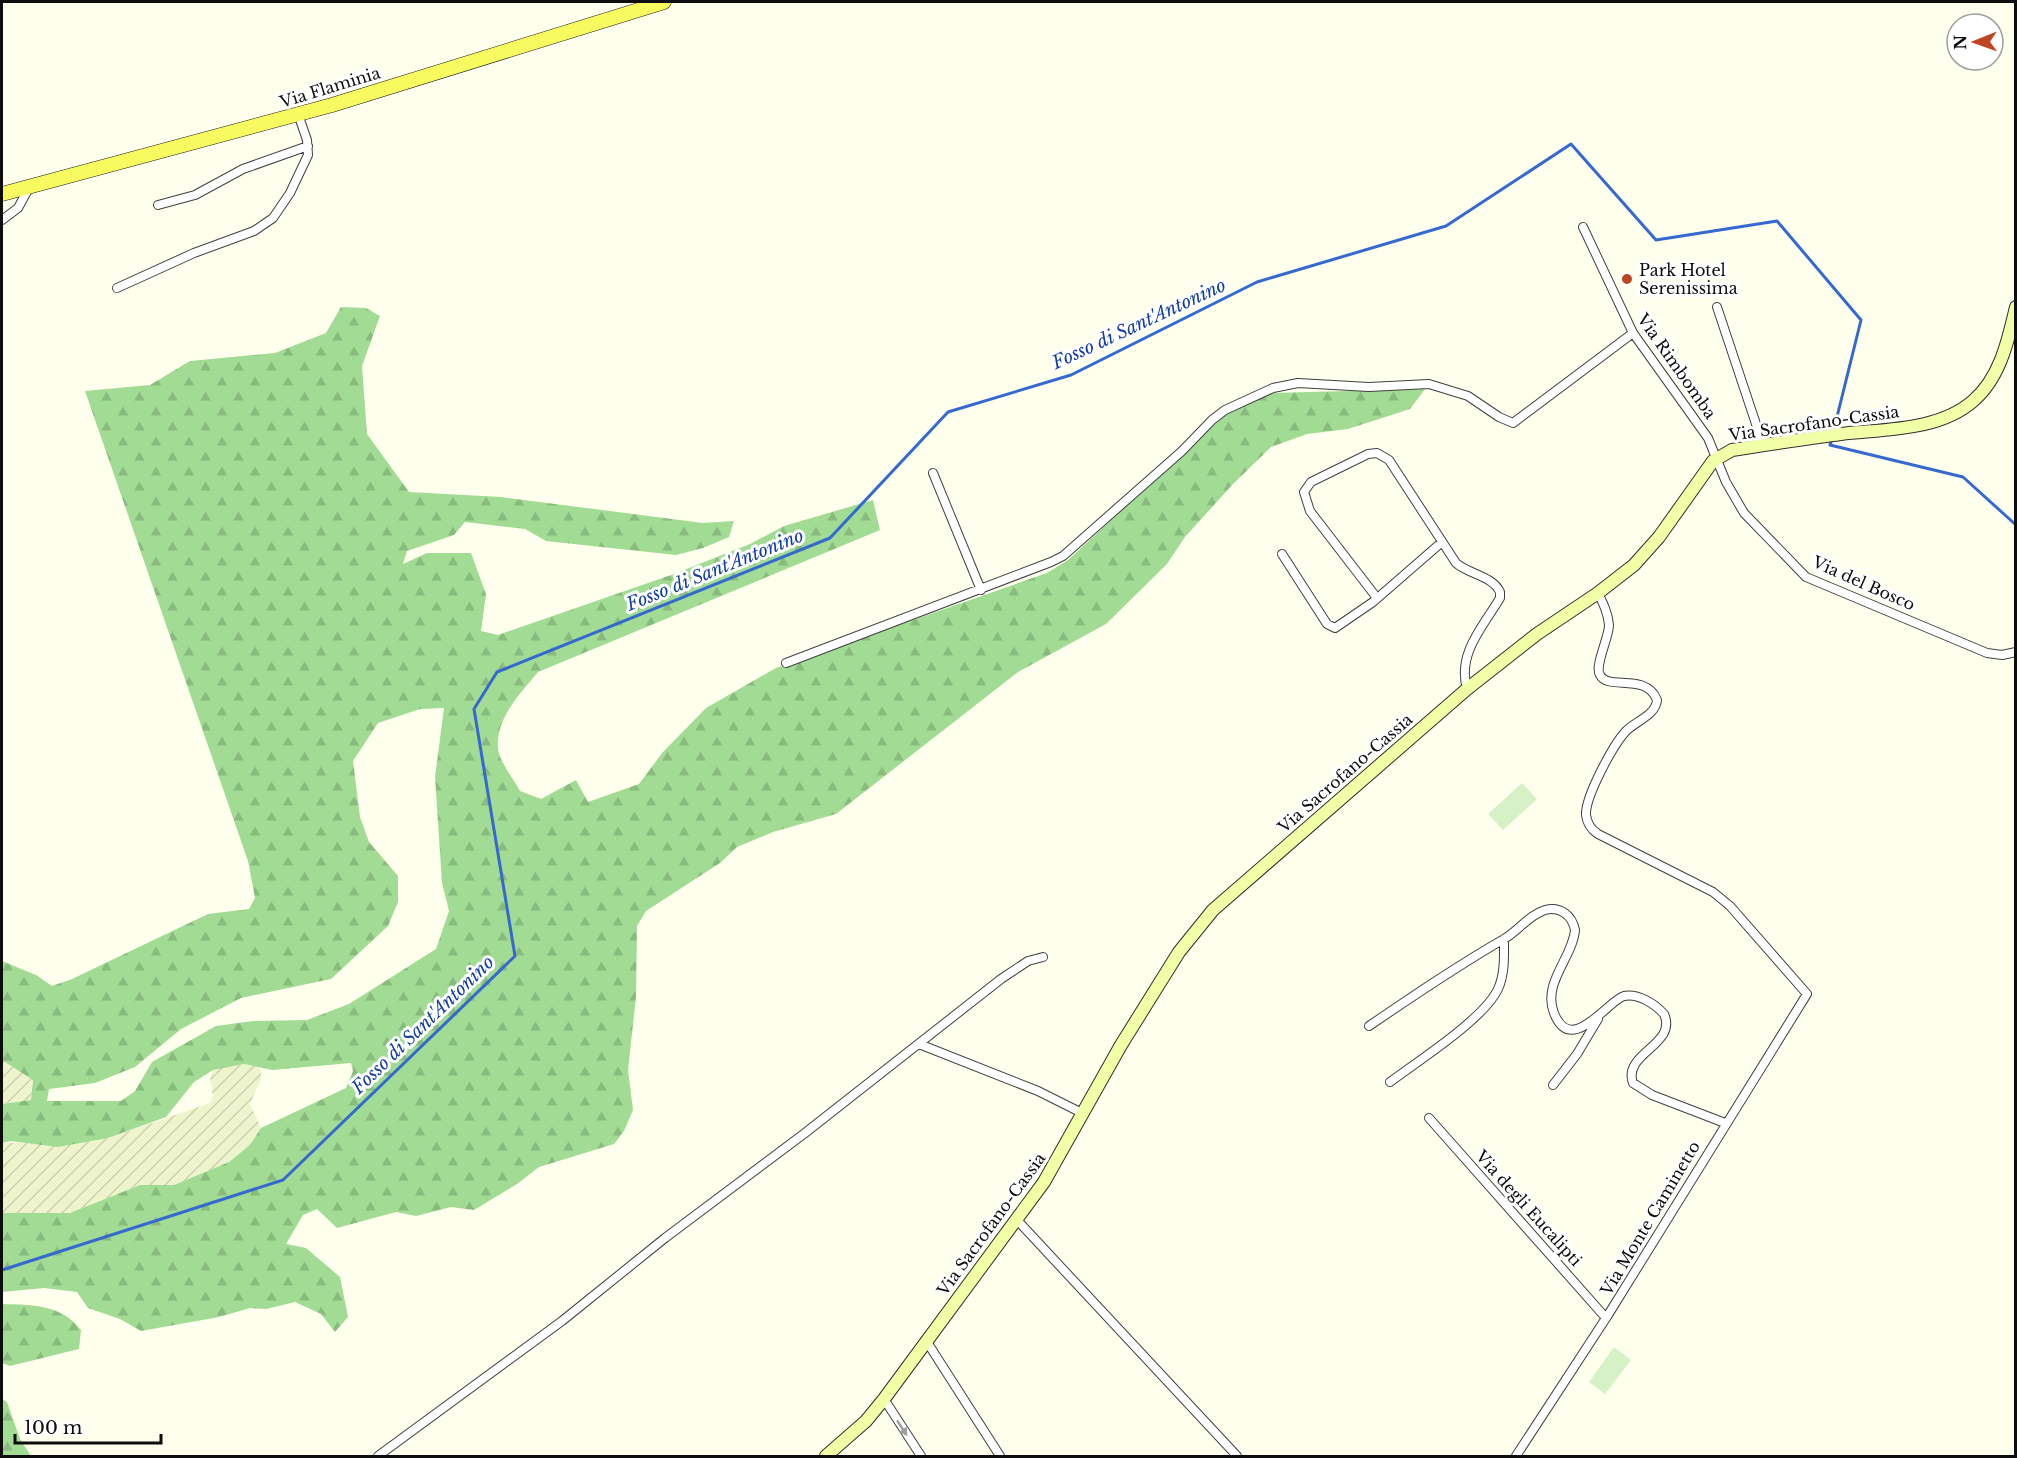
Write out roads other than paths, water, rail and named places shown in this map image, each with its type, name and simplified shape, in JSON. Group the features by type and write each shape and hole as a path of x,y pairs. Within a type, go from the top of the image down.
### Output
{"main road":[{"name":"Via Flaminia","path":"2,194 298,114 664,2"}],"street":[{"path":"117,288 267,223 290,193 307,157 308,146 298,114"},
{"path":"158,205 195,195 243,170 308,146"},
{"path":"2,220 15,212 30,186"},
{"name":"Via Rimbomba","path":"1583,227 1633,333 1708,438 1716,457"},
{"path":"1717,307 1763,445"},
{"name":"Via Sacrofano-Cassia","path":"826,1456 866,1421 884,1399 1049,1175 1121,1045 1179,952 1212,910 1467,688 1537,634 1598,593 1646,552 1716,457 1726,452 1763,445 1933,422 1953,414 1973,401 1998,367 2009,337 2016,307"},
{"path":"786,663 1038,568 1063,556 1182,451 1212,420 1246,399 1273,388 1298,383 1369,387 1429,384 1468,396 1499,417 1513,423 1633,333"},
{"path":"1377,598 1310,511 1304,492 1311,482 1368,454 1383,456 1389,460 1442,542 1463,569 1492,581 1500,592 1500,598 1476,634 1464,663 1463,674 1467,688"},
{"name":"Via del Bosco","path":"1716,457 1726,482 1744,513 1806,577 1987,653 2002,655 2016,652"},
{"path":"933,473 981,590"},
{"path":"1282,554 1331,627 1339,626 1377,598 1442,542"},
{"name":"Via Monte Caminetto","path":"1516,1456 1606,1318 1807,994 1730,906 1713,892 1598,834 1590,827 1586,816 1588,803 1617,742 1632,725 1653,711 1658,699 1645,686 1605,680 1599,674 1598,667 1609,627 1608,616 1598,593"},
{"path":"1369,1026 1474,954 1504,939 1540,912 1555,909 1567,915 1573,922 1575,934 1555,981 1552,995 1554,1013 1561,1023 1571,1028 1580,1027 1600,1016"},
{"path":"1390,1082 1474,1017 1492,998 1502,978 1504,939"},
{"path":"378,1456 562,1321 665,1238 1022,964 1043,957"},
{"path":"1553,1085 1577,1054 1600,1016 1616,1000 1624,996 1636,997 1657,1007 1666,1018 1666,1028 1662,1038 1636,1064 1631,1075 1633,1083 1652,1095 1725,1124"},
{"path":"919,1044 1038,1091 1084,1114"},
{"name":"Via degli Eucalipti","path":"1429,1118 1606,1318"},
{"path":"1017,1220 1237,1456"},
{"path":"927,1342 1000,1456"},
{"path":"884,1399 921,1456"}],"waterway":[{"name":"Fosso di Sant'Antonino","path":"2,1270 283,1180 515,956 474,709 497,672 830,538 948,412 1071,375 1257,282 1446,226 1571,144 1656,240 1777,221 1861,320 1833,433"},
{"name":"Fosso di Sant'Antonino","path":"1832,439 1830,445 1963,477 2016,525"}],"place":[{"name":"Park Hotel Serenissima","path":"1627,279"}]}
